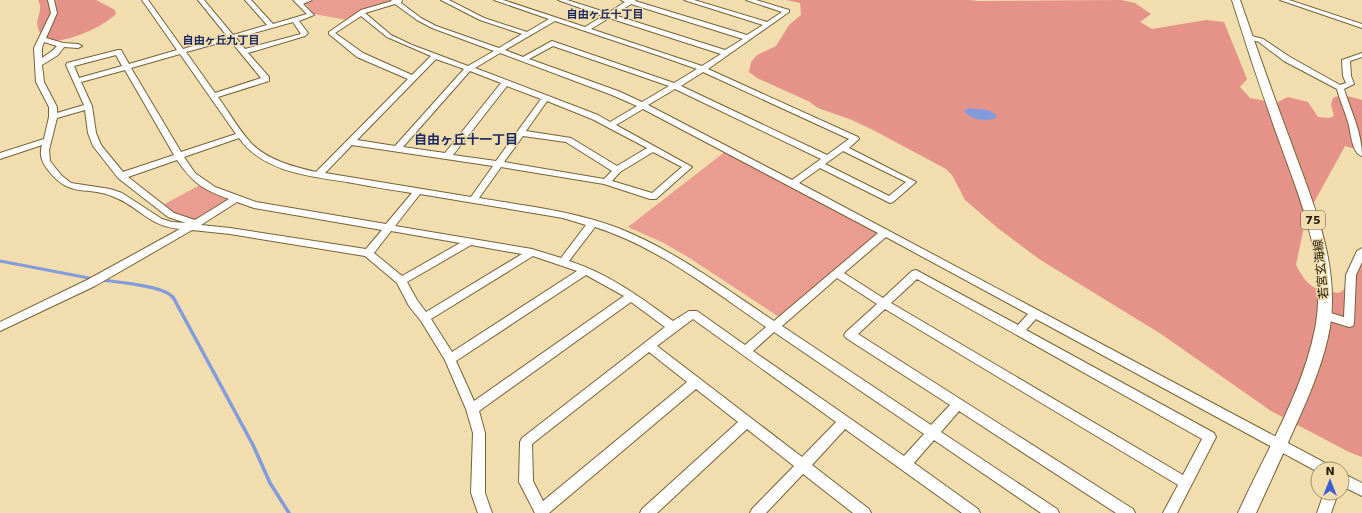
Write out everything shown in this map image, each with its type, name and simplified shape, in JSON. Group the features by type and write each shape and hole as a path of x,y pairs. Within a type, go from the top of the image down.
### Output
{"main road":[{"name":"若宮玄海線","path":"1236,0 1316,229 1324,278 1325,297 1320,340 1311,370 1280,445 1248,513"}],"street":[{"path":"51,0 54,13 38,48 38,64 40,82 53,107 53,117 48,140 44,150 46,161 58,178 68,185 110,192 126,199 159,222 171,226 192,225 368,253 401,281 413,303 425,318 450,359 472,409 479,433 478,493 485,513"},
{"path":"145,0 240,135 257,153 273,162 294,170 541,210 592,223 621,233 663,253 1052,513"},
{"path":"201,0 266,79 213,96"},
{"path":"248,0 271,26"},
{"path":"298,1 309,0"},
{"path":"444,0 482,19 528,34"},
{"path":"497,0 663,54 703,69 855,139 794,183"},
{"path":"561,0 726,53"},
{"path":"687,0 768,24"},
{"path":"610,125 703,69 787,12 749,0"},
{"path":"1283,0 1362,26"},
{"path":"78,81 311,15 298,1"},
{"path":"413,78 360,55 331,33 361,14 363,11 397,1 420,19 434,27 614,93 642,105 794,183 1310,461"},
{"path":"586,29 629,1 748,38"},
{"path":"351,142 565,174 606,182 653,197 688,167 610,125 545,98 435,56 389,36 361,14"},
{"path":"243,52 303,35 305,33 294,19"},
{"path":"397,149 468,69 554,19"},
{"path":"1248,37 1261,40 1287,59 1340,88 1345,106 1353,123 1354,136 1362,152"},
{"path":"42,39 62,45 78,46"},
{"path":"523,60 552,43 675,86 823,162 890,200 912,182 843,148"},
{"path":"38,64 55,53 62,45"},
{"path":"192,225 171,215 121,176 98,146 92,133 88,106 70,65 118,52 179,156 192,175 212,189 254,205 532,252 586,270 623,290 674,328"},
{"path":"318,175 435,56"},
{"path":"1340,88 1350,84 1347,76 1346,60 1362,56"},
{"path":"447,156 505,83"},
{"path":"474,199 545,98"},
{"path":"53,117 88,106"},
{"path":"521,133 568,140 617,170"},
{"path":"121,176 240,135"},
{"path":"0,156 48,140"},
{"path":"606,182 617,170 653,148"},
{"path":"368,253 418,191"},
{"path":"0,327 91,283 235,199"},
{"path":"563,262 592,223"},
{"path":"745,351 885,232"},
{"path":"401,281 471,241"},
{"path":"1324,315 1349,323 1351,275 1362,251"},
{"path":"425,318 532,252"},
{"path":"450,359 586,270"},
{"path":"837,273 1186,482"},
{"path":"1128,513 850,335 916,274 1210,437 1170,513"},
{"path":"472,409 632,296"},
{"path":"1019,331 1035,313"},
{"path":"696,383 541,512 526,482 526,442 649,346 693,314 973,513"},
{"path":"649,346 864,513"},
{"path":"905,464 958,404"},
{"path":"647,513 747,422"},
{"path":"757,513 844,422"},
{"path":"1350,483 1362,490"},
{"path":"1324,513 1328,501"}],"shaded area":[{"path":"38,0 96,0 115,10 116,14 102,24 83,34 64,40 47,41 40,33 37,24 40,11 40,4"},
{"path":"315,0 390,0 392,2 347,20 314,14 305,3"},
{"path":"786,0 1121,0 1135,3 1151,14 1140,22 1152,29 1206,20 1224,22 1247,79 1240,87 1250,98 1276,103 1288,97 1308,102 1318,117 1329,118 1334,116 1331,105 1333,98 1343,96 1362,100 1362,151 1345,146 1306,217 1296,265 1308,283 1317,289 1339,293 1346,288 1362,262 1362,457 1349,452 1271,411 1161,334 1039,259 999,229 965,200 952,175 946,169 875,131 852,120 818,108 810,102 757,78 749,72 751,62 757,55 776,46 789,25 801,15 800,3"},
{"path":"726,151 876,231 877,234 779,317 688,257 662,242 628,227"},
{"path":"200,185 228,199 228,202 198,220 179,216 163,205"}],"water":[{"path":"969,108 988,110 996,115 996,118 983,120 975,118 964,111"}],"waterway":[{"path":"0,261 94,279"},
{"path":"102,280 129,283 161,290 173,298"},
{"path":"173,297 253,445 270,483 289,513"}],"district":[{"name":"自由ヶ丘十丁目","path":"605,14"},
{"name":"自由ヶ丘九丁目","path":"221,40"},
{"name":"自由ヶ丘十一丁目","path":"466,139"}]}
